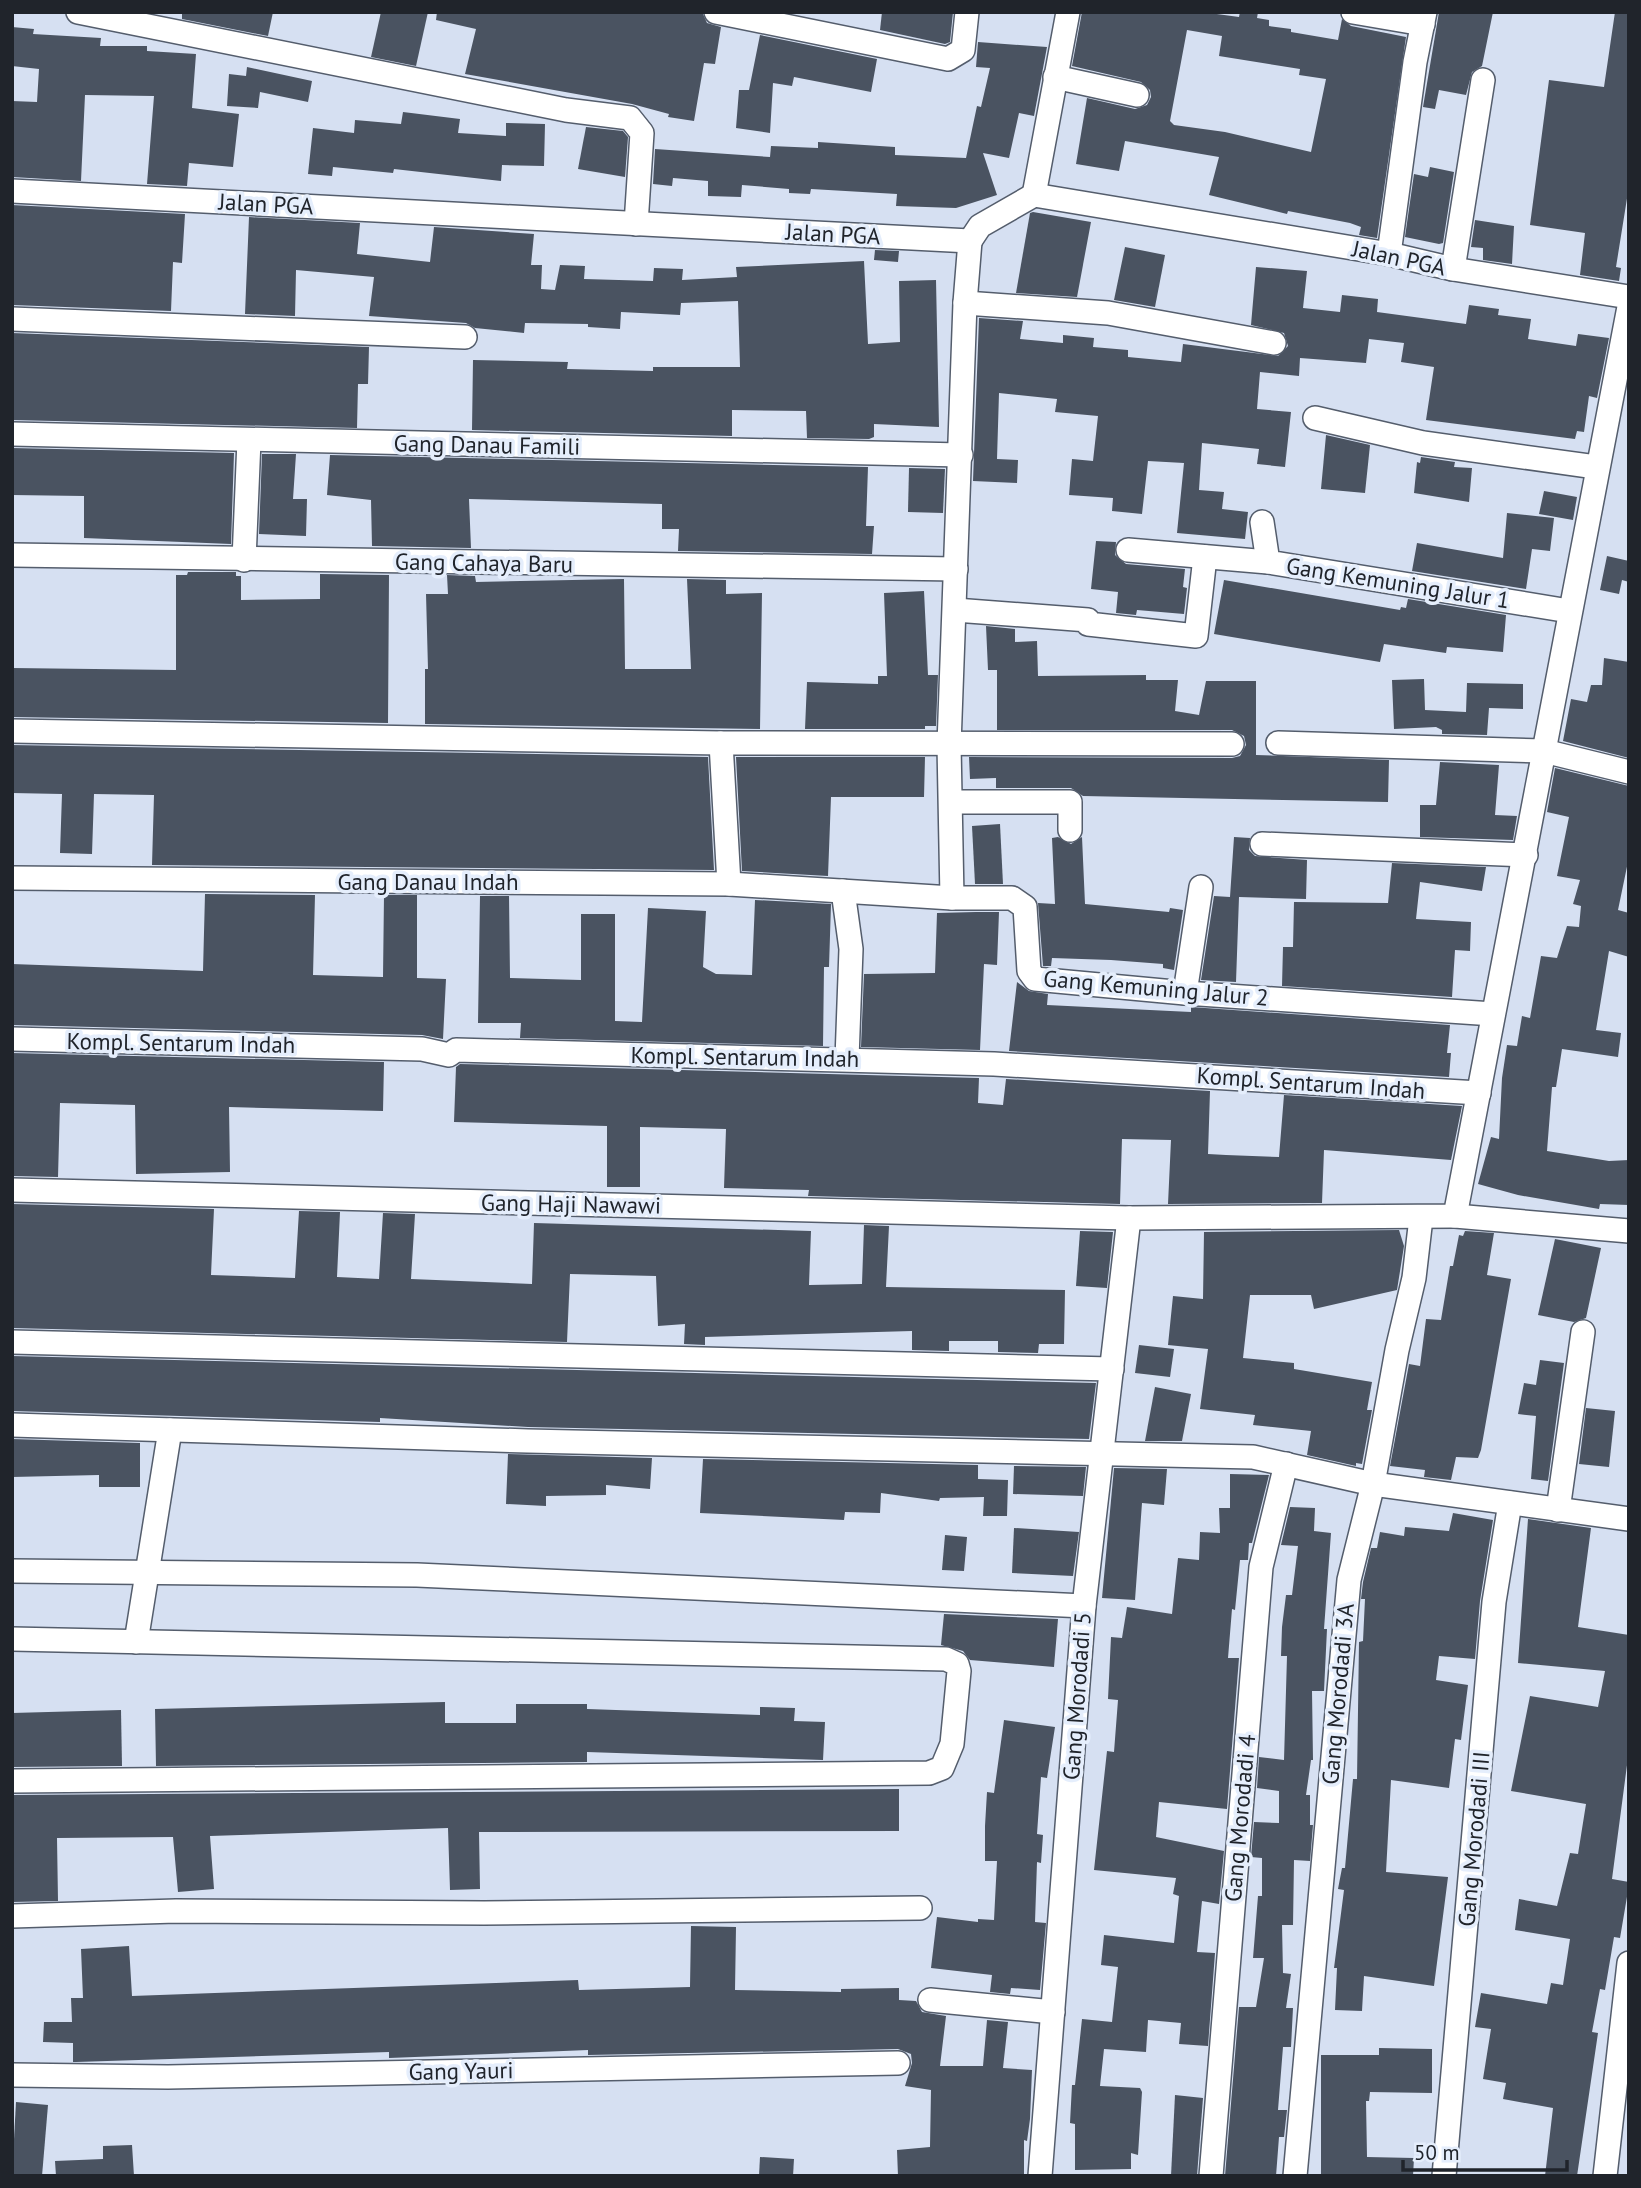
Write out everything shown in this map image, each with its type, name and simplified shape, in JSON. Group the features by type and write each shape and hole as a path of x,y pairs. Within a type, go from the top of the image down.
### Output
{"street":[{"path":"78,12 566,110 630,118 642,133 636,224"},
{"path":"716,12 948,59 963,50 967,12"},
{"path":"952,898 949,745 965,303 970,241 980,226 1034,195 1068,12"},
{"path":"1353,12 1424,18 1389,254"},
{"path":"1055,76 1137,95"},
{"path":"1453,269 1483,80"},
{"name":"Jalan PGA","path":"12,191 970,241"},
{"name":"Jalan PGA","path":"1034,195 1389,254 1453,269 1629,297"},
{"path":"965,303 1108,313 1274,343"},
{"path":"1455,1216 1526,855 1596,467 1629,307"},
{"path":"12,319 465,337"},
{"path":"1315,418 1423,443 1596,467"},
{"name":"Gang Danau Famili","path":"12,435 961,455"},
{"path":"244,559 249,440"},
{"name":"Gang Kemuning Jalur 1","path":"1262,522 1268,562 1569,611"},
{"path":"1128,550 1268,562"},
{"name":"Gang Cahaya Baru","path":"12,555 956,569"},
{"path":"955,610 1077,619 1088,621 1088,624 1196,636 1205,557"},
{"path":"12,731 721,743 1232,744"},
{"path":"721,743 729,884"},
{"path":"1278,743 1544,751 1629,772"},
{"path":"951,802 1070,802 1070,830"},
{"path":"1262,844 1526,855"},
{"name":"Gang Danau Indah","path":"12,878 729,884 843,891"},
{"path":"1185,993 1201,887"},
{"path":"843,891 851,949 847,1059"},
{"name":"Gang Kemuning Jalur 2","path":"843,891 952,898 1012,898 1020,901 1027,915 1029,971 1035,979 1185,993 1493,1014"},
{"name":"Kompl. Sentarum Indah","path":"12,1039 422,1049 449,1055 456,1050 994,1064 1479,1093"},
{"name":"Gang Haji Nawawi","path":"12,1190 1129,1218 1455,1216 1629,1231"},
{"name":"Gang Morodadi 5","path":"1040,2176 1084,1605 1129,1218"},
{"name":"Gang Morodadi 3A","path":"1295,2176 1349,1580 1373,1484 1397,1350 1414,1278 1421,1218"},
{"path":"1558,1510 1583,1332"},
{"path":"12,1342 1112,1369"},
{"path":"12,1425 1253,1457 1373,1484 1629,1519"},
{"path":"136,1642 170,1430"},
{"name":"Gang Morodadi 4","path":"1211,2176 1261,1567 1286,1464"},
{"name":"Gang Morodadi III","path":"1444,2176 1494,1602 1510,1503"},
{"path":"12,1571 417,1575 1084,1605"},
{"path":"12,1639 946,1659 957,1664 959,1671 950,1753 942,1768 929,1773 12,1781"},
{"path":"12,1916 176,1911 484,1913 920,1908"},
{"path":"1605,2176 1629,1963"},
{"path":"930,2000 1053,2012"},
{"name":"Gang Yauri","path":"19,2075 181,2076 898,2063"}],"building":[{"path":"182,12 273,12 268,36 182,19"},
{"path":"381,12 428,12 416,66 371,57"},
{"path":"437,12 702,12 707,23 721,27 715,64 704,63 694,121 668,117 669,114 632,104 465,74 476,29 436,20"},
{"path":"882,12 953,12 950,42 945,44 880,30"},
{"path":"1082,12 1202,12 1239,17 1240,12 1258,12 1257,18 1269,20 1269,26 1338,40 1342,19 1351,26 1406,37 1377,238 1359,235 1361,227 1350,223 1288,211 1287,214 1209,195 1219,157 1125,141 1119,171 1076,164 1087,98 1135,109 1147,105 1151,97 1150,90 1141,82 1072,66","holes":["1187,30 1222,36 1219,56 1300,69 1299,75 1326,79 1311,152 1225,132 1174,125 1170,121"]},
{"path":"1439,12 1493,12 1482,66 1472,72 1466,95 1439,90 1435,109 1423,107"},
{"path":"1615,12 1629,12 1629,186 1616,267 1621,268 1619,281 1580,275 1585,233 1530,225 1549,80 1604,87"},
{"path":"12,27 34,29 33,34 101,38 100,46 147,46 147,51 196,54 192,108 239,114 233,167 189,163 187,186 147,184 154,96 85,95 81,181 12,177 12,101 37,102 39,69 12,66"},
{"path":"760,35 877,59 871,92 794,77 792,86 773,83 770,133 736,128 739,90 749,90"},
{"path":"978,42 1047,47 1034,116 1019,113 1009,158 983,153 997,195 956,208 896,206 897,194 811,189 810,194 789,193 789,189 742,185 741,197 708,196 708,181 673,178 672,186 653,184 655,149 770,157 771,146 818,148 818,142 895,147 895,155 966,158 977,106 981,107 990,68 976,67"},
{"path":"247,67 312,81 308,102 260,92 258,108 227,106 229,74 246,76"},
{"path":"403,112 460,119 458,133 506,136 506,123 545,124 544,166 502,165 501,181 394,169 393,173 333,167 332,176 308,174 313,128 354,133 355,120 401,124"},
{"path":"586,127 623,131 628,137 625,177 578,169"},
{"path":"1430,167 1454,172 1443,243 1439,244 1405,237 1414,174 1428,177"},
{"path":"12,205 185,214 182,263 173,262 171,311 12,305"},
{"path":"1030,213 1091,222 1077,297 1016,293"},
{"path":"249,217 360,223 357,254 430,262 434,227 534,234 531,265 542,265 541,289 555,290 560,265 585,266 584,279 653,281 654,268 683,269 682,280 737,277 736,267 864,261 868,344 900,342 899,281 936,280 939,427 874,424 874,437 869,439 807,438 806,411 732,410 732,436 472,430 473,360 568,362 567,369 653,371 653,367 740,367 738,301 681,303 680,315 621,312 620,329 588,327 588,324 525,323 524,333 475,328 466,323 369,316 374,277 296,270 295,316 245,314"},
{"path":"1475,220 1514,226 1512,264 1483,260 1483,248 1471,247"},
{"path":"1125,247 1165,255 1155,307 1114,300"},
{"path":"875,250 899,251 898,262 874,260"},
{"path":"1256,267 1307,271 1303,308 1340,312 1342,295 1378,299 1377,312 1466,324 1469,305 1499,309 1498,315 1531,319 1528,339 1576,346 1578,334 1609,338 1597,398 1589,396 1584,432 1577,431 1575,439 1426,420 1434,367 1401,362 1404,343 1369,339 1366,363 1300,358 1299,376 1260,372 1257,409 1291,412 1285,467 1257,464 1259,449 1202,443 1199,490 1224,492 1222,509 1248,512 1245,539 1177,533 1184,463 1148,461 1142,514 1112,511 1113,498 1069,495 1072,459 1093,461 1098,416 1055,412 1057,399 999,393 997,459 1018,460 1017,483 973,481 979,318 1023,321 1020,339 1063,343 1063,335 1094,338 1093,347 1128,350 1128,357 1181,362 1183,344 1278,356 1288,346 1284,333 1251,325"},
{"path":"12,333 369,347 368,384 358,384 357,428 12,420"},
{"path":"1326,435 1370,445 1365,493 1321,489"},
{"path":"12,448 234,453 231,544 84,538 84,496 12,495"},
{"path":"262,454 296,454 293,499 307,499 306,536 259,534"},
{"path":"330,455 868,467 866,526 874,526 872,554 678,551 679,529 662,529 662,504 469,499 471,548 372,546 371,500 327,495"},
{"path":"1421,457 1455,462 1454,467 1472,468 1469,502 1414,493 1417,462 1420,463"},
{"path":"909,468 945,469 943,513 908,512"},
{"path":"1544,491 1577,497 1573,520 1539,514"},
{"path":"1507,513 1554,518 1550,551 1532,549 1526,589 1412,571 1417,543 1503,558"},
{"path":"1096,541 1116,542 1115,555 1126,564 1185,569 1183,587 1187,588 1184,614 1137,610 1136,615 1116,613 1118,592 1091,589"},
{"path":"1607,556 1629,561 1629,582 1622,580 1619,594 1600,590"},
{"path":"188,572 236,572 236,576 241,576 241,600 320,599 320,574 389,575 388,723 12,717 12,668 176,670 176,575 187,575"},
{"path":"447,575 475,576 476,582 624,579 625,669 691,669 687,579 726,580 726,594 762,593 760,729 425,724 425,669 428,669 426,594 448,594"},
{"path":"1224,580 1400,610 1401,607 1406,608 1408,599 1506,615 1503,652 1447,647 1446,653 1384,644 1380,662 1214,634"},
{"path":"924,591 928,675 938,675 936,726 925,726 925,729 805,729 807,682 878,684 878,676 887,676 884,593"},
{"path":"986,626 1015,629 1015,642 1037,641 1038,676 1146,675 1146,680 1178,680 1175,711 1199,715 1206,681 1256,681 1256,755 1389,760 1388,802 1083,796 1071,788 996,788 996,778 970,779 969,757 1232,758 1240,756 1246,745 1244,736 1232,730 997,730 997,670 988,670"},
{"path":"1604,658 1629,662 1629,758 1563,741 1571,699 1587,702 1591,685 1602,685"},
{"path":"1424,679 1425,710 1466,712 1467,683 1523,684 1523,709 1489,708 1487,735 1442,734 1442,730 1436,727 1394,729 1392,680"},
{"path":"12,745 708,757 714,870 152,865 154,795 94,794 92,854 60,853 62,794 12,793"},
{"path":"736,757 925,757 924,797 831,797 828,876 742,871"},
{"path":"1440,762 1499,765 1495,815 1517,816 1513,840 1420,837 1420,805 1436,805"},
{"path":"1555,768 1629,786 1629,857 1618,910 1629,913 1629,957 1609,951 1596,1030 1621,1033 1618,1057 1562,1049 1556,1087 1552,1087 1547,1151 1609,1161 1629,1160 1629,1205 1600,1204 1599,1209 1518,1195 1478,1184 1491,1137 1499,1139 1502,1078 1507,1045 1517,1046 1522,1016 1530,1018 1541,956 1557,958 1567,926 1579,927 1581,906 1573,904 1580,880 1557,876 1569,817 1547,812"},
{"path":"1000,824 1003,884 975,884 972,826"},
{"path":"1058,837 1071,844 1082,837 1085,904 1169,912 1170,908 1183,910 1174,970 1163,968 1163,964 1052,958 1051,966 1043,966 1038,903 1055,904 1052,838"},
{"path":"1234,837 1250,838 1249,850 1255,856 1307,860 1306,899 1239,897 1236,982 1201,980 1214,896 1230,897"},
{"path":"1392,863 1486,867 1482,891 1420,882 1416,919 1471,922 1470,951 1455,950 1452,997 1282,986 1283,947 1293,947 1294,902 1388,903"},
{"path":"205,894 315,895 313,975 383,977 384,895 417,895 417,978 446,979 443,1039 422,1035 12,1025 12,964 203,971"},
{"path":"480,896 509,896 510,978 581,980 581,914 615,914 615,1021 642,1022 648,908 706,911 703,967 716,974 752,975 755,900 831,904 829,967 824,967 823,1046 520,1038 521,1023 478,1023"},
{"path":"999,912 997,965 984,964 980,1050 861,1047 864,974 935,973 937,913"},
{"path":"1017,982 1029,991 1048,994 1047,1005 1191,1012 1191,1007 1450,1025 1447,1053 1451,1053 1449,1077 1009,1051"},
{"path":"12,1053 384,1062 383,1111 229,1107 230,1172 136,1174 135,1105 60,1103 58,1177 12,1176"},
{"path":"460,1064 979,1078 978,1103 1003,1105 1006,1079 1210,1091 1208,1154 1226,1155 1279,1157 1284,1095 1462,1106 1451,1160 1324,1150 1322,1203 1168,1204 1171,1140 1122,1139 1120,1204 808,1196 809,1190 724,1188 726,1129 640,1127 640,1187 607,1187 607,1126 454,1122 456,1067"},
{"path":"12,1204 214,1209 211,1275 295,1278 299,1211 340,1212 337,1277 379,1279 383,1213 415,1214 411,1279 532,1284 534,1223 811,1231 809,1285 862,1284 864,1225 889,1226 886,1287 1065,1290 1064,1344 1039,1344 1038,1353 998,1352 998,1341 949,1341 949,1351 912,1350 912,1331 705,1337 705,1345 684,1344 685,1324 658,1326 656,1276 570,1274 567,1342 12,1328"},
{"path":"1399,1230 1404,1246 1397,1290 1314,1309 1311,1295 1250,1295 1243,1358 1294,1363 1294,1369 1372,1382 1367,1410 1372,1410 1362,1464 1356,1463 1356,1466 1307,1455 1311,1431 1253,1425 1255,1415 1200,1409 1208,1349 1168,1345 1173,1296 1203,1299 1204,1232"},
{"path":"1080,1231 1113,1232 1107,1288 1076,1286"},
{"path":"1465,1231 1494,1233 1487,1275 1511,1279 1478,1458 1456,1457 1451,1480 1424,1477 1425,1470 1390,1466 1409,1364 1420,1366 1426,1319 1441,1320 1450,1266 1453,1266 1459,1235 1463,1236"},
{"path":"1555,1239 1601,1248 1586,1318 1574,1322 1538,1315"},
{"path":"1139,1345 1174,1349 1170,1377 1135,1373"},
{"path":"12,1356 1096,1383 1089,1439 528,1427 380,1418 380,1422 12,1411"},
{"path":"1540,1360 1564,1363 1548,1481 1531,1479 1536,1416 1518,1414 1524,1383 1536,1385"},
{"path":"1155,1387 1191,1394 1182,1441 1145,1441"},
{"path":"1586,1408 1615,1411 1609,1467 1579,1464"},
{"path":"12,1439 140,1443 140,1487 99,1487 99,1475 12,1477"},
{"path":"508,1454 652,1458 650,1489 606,1485 606,1495 546,1496 546,1506 506,1504"},
{"path":"703,1459 978,1465 978,1479 1008,1480 1007,1516 983,1516 984,1497 940,1498 939,1501 881,1493 880,1513 845,1512 844,1520 700,1513"},
{"path":"1014,1466 1086,1467 1083,1496 1013,1494"},
{"path":"1114,1468 1167,1469 1164,1505 1142,1503 1135,1600 1102,1598"},
{"path":"1230,1474 1269,1475 1252,1543 1249,1543 1248,1560 1240,1560 1235,1610 1232,1609 1228,1658 1239,1658 1227,1809 1159,1802 1156,1837 1224,1851 1219,1904 1202,1901 1197,1952 1215,1953 1208,2046 1179,2044 1181,2023 1148,2020 1146,2052 1104,2049 1100,2086 1140,2088 1142,2092 1138,2155 1131,2153 1131,2169 1075,2170 1075,2124 1070,2123 1072,2085 1075,2085 1082,2019 1112,2022 1118,1967 1101,1965 1104,1935 1174,1943 1179,1896 1173,1894 1176,1878 1094,1870 1107,1751 1114,1752 1118,1700 1108,1699 1111,1637 1122,1638 1127,1607 1172,1614 1178,1558 1199,1560 1200,1532 1220,1533 1219,1508 1230,1508"},
{"path":"1290,1507 1315,1508 1314,1531 1331,1533 1324,1629 1327,1629 1324,1691 1312,1691 1313,1760 1306,1795 1310,1795 1310,1825 1313,1825 1310,1861 1294,1860 1293,1925 1282,1925 1283,1973 1291,1974 1286,2008 1293,2008 1291,2047 1283,2047 1278,2110 1287,2110 1284,2137 1279,2137 1276,2176 1225,2176 1239,2007 1256,2007 1264,1958 1253,1958 1258,1896 1262,1896 1262,1858 1251,1857 1254,1822 1279,1823 1279,1791 1257,1788 1259,1757 1284,1760 1287,1656 1281,1656 1282,1627 1286,1595 1292,1595 1298,1546 1281,1545"},
{"path":"1453,1513 1493,1520 1480,1601 1475,1659 1439,1656 1436,1680 1468,1685 1461,1740 1455,1739 1449,1788 1391,1780 1386,1872 1448,1877 1434,1986 1364,1976 1362,2011 1335,2010 1337,1968 1334,1968 1344,1890 1338,1889 1342,1868 1345,1868 1353,1779 1357,1779 1359,1642 1363,1641 1365,1599 1361,1599 1371,1548 1377,1548 1380,1532 1404,1536 1405,1527 1449,1531"},
{"path":"1528,1519 1591,1528 1578,1627 1629,1635 1629,1750 1612,1879 1629,1882 1629,1885 1620,1938 1614,1937 1605,1990 1600,1989 1592,2032 1598,2033 1577,2176 1545,2176 1553,2108 1503,2099 1506,2083 1483,2079 1491,2029 1475,2027 1481,1993 1547,2004 1551,1983 1563,1985 1570,1939 1515,1930 1519,1899 1557,1906 1570,1853 1578,1854 1586,1804 1511,1791 1530,1696 1598,1707 1605,1671 1518,1663"},
{"path":"1014,1528 1079,1532 1073,1576 1012,1573"},
{"path":"945,1535 967,1537 964,1571 942,1570"},
{"path":"944,1614 1058,1619 1054,1667 970,1660 963,1651 941,1645"},
{"path":"445,1702 445,1723 516,1723 516,1704 587,1704 587,1709 760,1715 760,1707 795,1708 794,1721 825,1722 823,1760 587,1752 587,1762 156,1766 155,1709"},
{"path":"121,1710 122,1766 12,1767 12,1713"},
{"path":"1004,1720 1055,1727 1047,1778 1041,1777 1037,1834 1043,1835 1041,1863 1037,1862 1035,1922 1046,1923 1040,1990 1011,1988 1010,1994 990,1992 992,1975 931,1968 937,1917 978,1922 978,1919 994,1920 997,1861 985,1861 985,1826 987,1792 994,1793"},
{"path":"899,1789 899,1831 479,1832 480,1889 450,1890 448,1828 210,1836 214,1889 178,1892 173,1837 57,1838 58,1901 12,1902 12,1795"},
{"path":"691,1926 736,1927 735,1990 841,1992 841,1989 899,1988 899,2000 916,2001 922,2012 946,2016 940,2066 983,2066 987,2020 1008,2022 1003,2068 1032,2070 1030,2119 1027,2141 1024,2140 1024,2176 898,2176 897,2150 930,2147 931,2090 905,2086 912,2063 911,2054 898,2049 588,2055 588,2050 389,2058 389,2052 73,2062 73,2043 43,2042 44,2022 72,2022 71,1998 83,1998 81,1949 129,1946 132,1996 578,1980 579,1990 690,1987"},
{"path":"1379,2048 1432,2049 1432,2093 1370,2092 1369,2101 1366,2101 1367,2157 1414,2158 1413,2176 1321,2176 1321,2055 1379,2055"},
{"path":"1175,2095 1203,2098 1197,2176 1171,2176"},
{"path":"16,2102 48,2105 42,2176 12,2176"},
{"path":"132,2145 134,2176 56,2176 55,2161 103,2159 103,2146"},
{"path":"760,2157 794,2159 793,2176 759,2176"}]}
